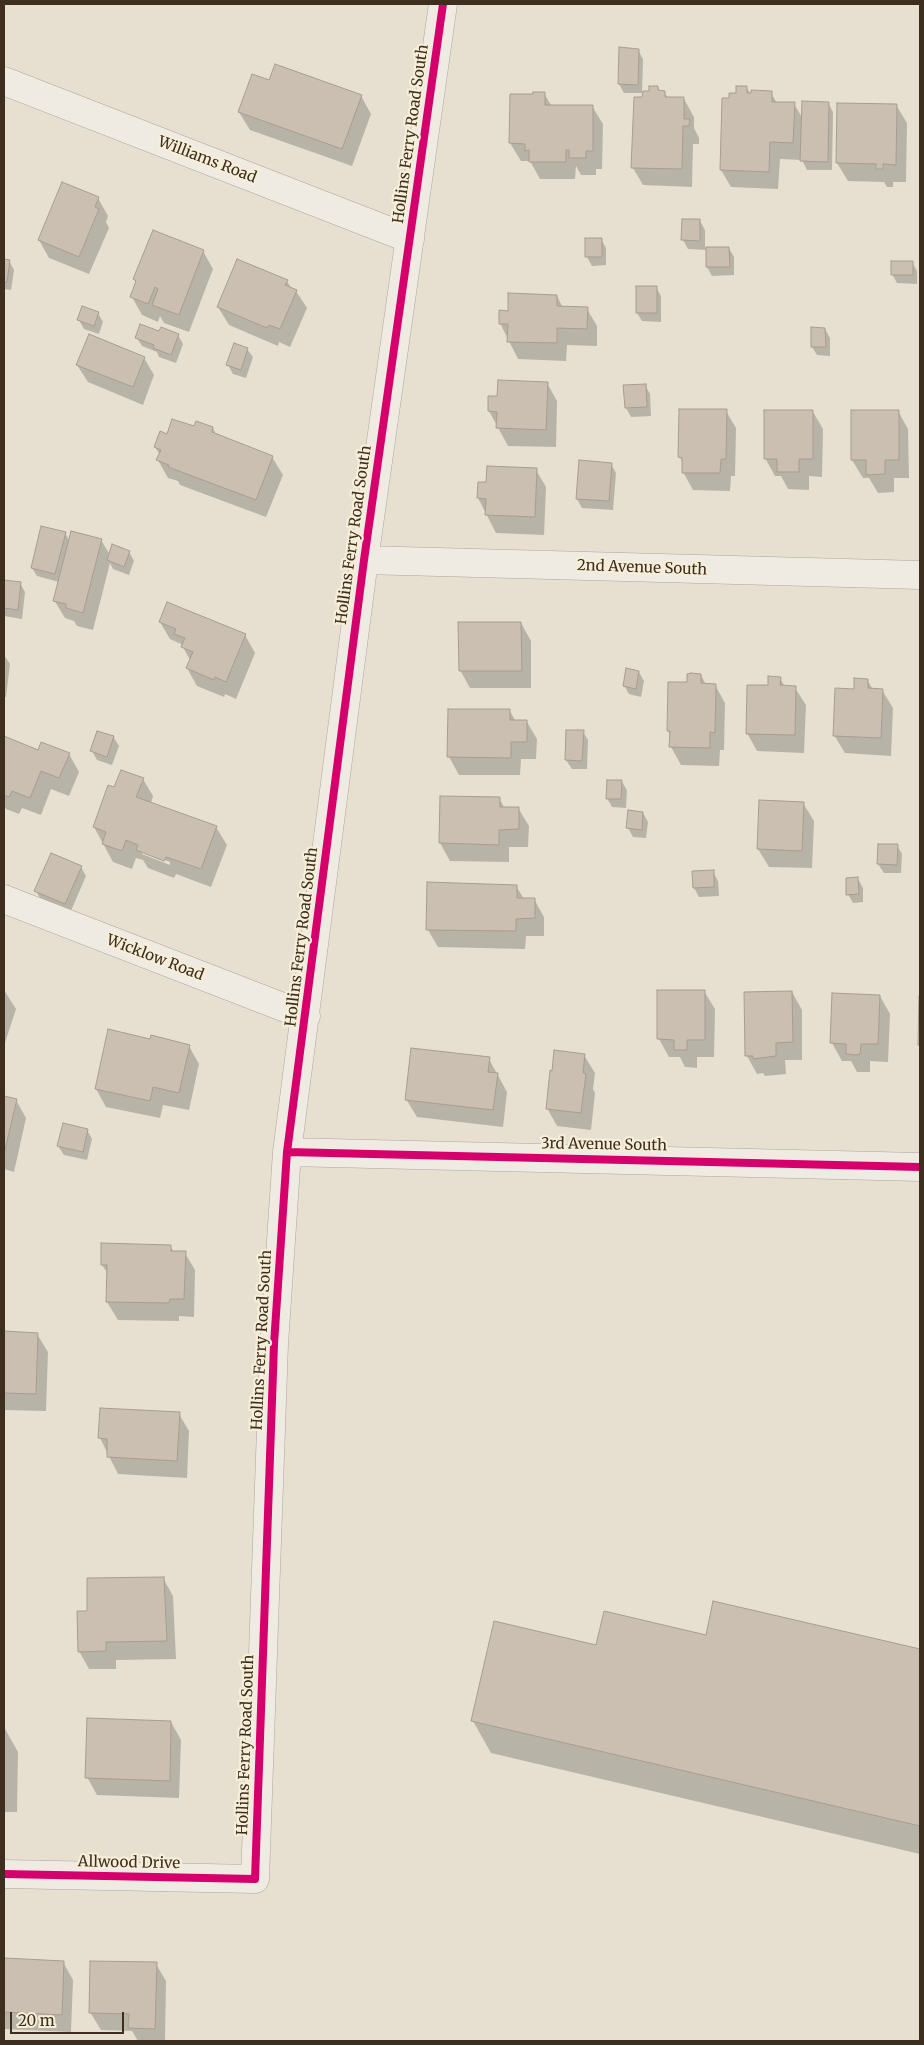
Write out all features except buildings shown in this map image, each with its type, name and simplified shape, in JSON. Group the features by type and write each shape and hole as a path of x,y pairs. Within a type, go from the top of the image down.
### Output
{"street":[{"name":"Hollins Ferry Road South","path":"255,1879 274,1344 287,1152 364,560 443,4"},
{"name":"Williams Road","path":"4,81 410,238"},
{"name":"2nd Avenue South","path":"364,560 920,575"},
{"name":"Wicklow Road","path":"4,899 306,1016"},
{"name":"3rd Avenue South","path":"287,1152 920,1167"},
{"name":"Allwood Drive","path":"4,1874 255,1879"}],"cycle path":[{"path":"4,1874 255,1879 274,1344 287,1152 364,560 443,4"},
{"path":"287,1152 920,1167"}]}
